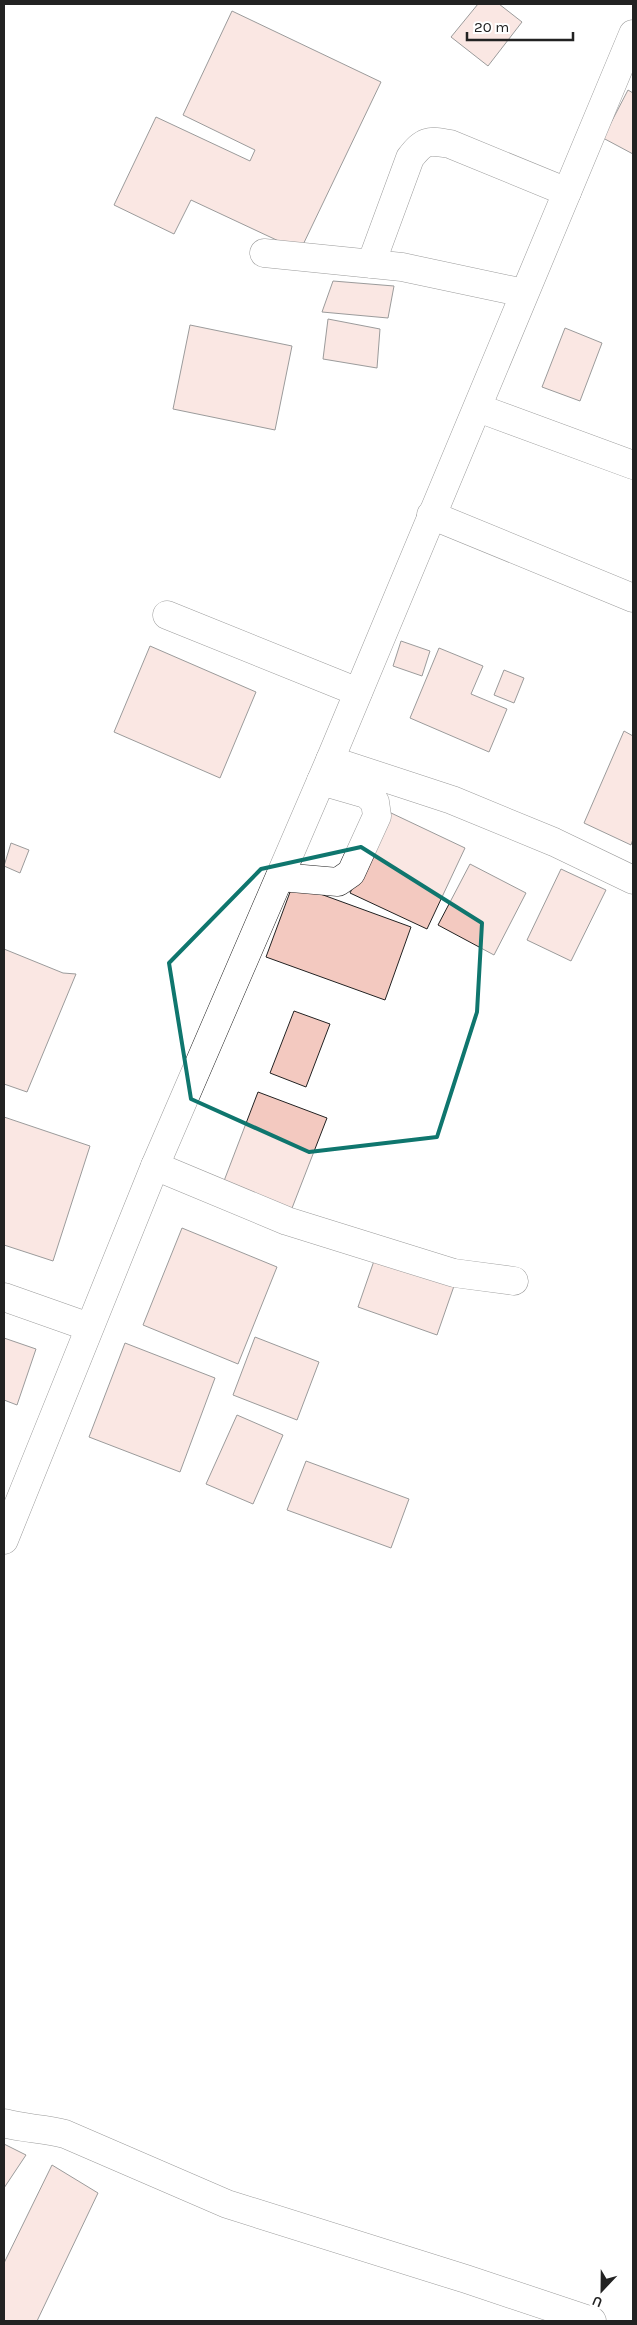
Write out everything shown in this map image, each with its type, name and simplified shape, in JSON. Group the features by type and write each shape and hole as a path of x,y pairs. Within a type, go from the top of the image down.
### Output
{"street":[{"path":"4,1540 155,1166 326,770 633,34"},
{"path":"371,264 410,158 421,145 432,141 450,144 567,192"},
{"path":"264,253 402,267 524,292"},
{"path":"478,408 633,465"},
{"path":"431,516 633,598"},
{"path":"166,615 358,692"},
{"path":"280,877 338,882 348,877 377,816 375,802 366,794 326,770"},
{"path":"326,770 452,800 554,842 633,880"},
{"path":"155,1166 287,1221 454,1273 514,1282"},
{"path":"4,1297 89,1327"},
{"path":"4,2123 23,2128 42,2128 65,2134 227,2204 466,2279 592,2321"}],"highlighted area":[{"path":"361,847 482,923 477,1012 437,1137 309,1152 191,1099 169,963 261,869"}],"building":[{"path":"478,4 499,4 522,22 488,66 451,37"},
{"path":"232,11 381,82 300,251 191,200 174,234 114,205 156,117 250,161 255,150 183,115"},
{"path":"628,90 633,93 633,154 603,138"},
{"path":"333,281 394,286 388,318 322,312"},
{"path":"328,319 380,329 377,368 323,359"},
{"path":"190,325 292,346 275,430 173,409"},
{"path":"565,328 602,343 580,401 542,387"},
{"path":"401,641 430,651 422,676 393,666"},
{"path":"150,646 256,692 220,778 114,732"},
{"path":"439,648 483,666 471,694 507,709 489,752 410,718"},
{"path":"504,670 524,678 514,703 494,695"},
{"path":"624,731 633,736 633,839 631,845 584,823"},
{"path":"389,812 465,848 427,929 350,893"},
{"path":"11,843 29,850 20,873 4,866"},
{"path":"470,864 526,893 494,955 438,925"},
{"path":"561,869 606,890 571,961 527,940"},
{"path":"293,884 411,927 385,1000 266,957"},
{"path":"4,949 63,973 76,974 27,1092 4,1084"},
{"path":"294,1011 330,1024 306,1087 270,1073"},
{"path":"258,1092 327,1118 287,1221 219,1194"},
{"path":"4,1117 90,1146 53,1261 4,1245"},
{"path":"182,1228 277,1267 238,1364 143,1325"},
{"path":"375,1258 454,1286 437,1335 358,1307"},
{"path":"255,1337 319,1362 297,1420 233,1395"},
{"path":"4,1338 36,1349 17,1405 4,1400"},
{"path":"125,1343 215,1378 180,1472 89,1437"},
{"path":"237,1415 283,1435 253,1504 206,1484"},
{"path":"306,1461 409,1499 391,1548 287,1510"},
{"path":"4,2144 26,2155 4,2188"},
{"path":"52,2165 98,2193 37,2321 4,2321 4,2263"}]}
